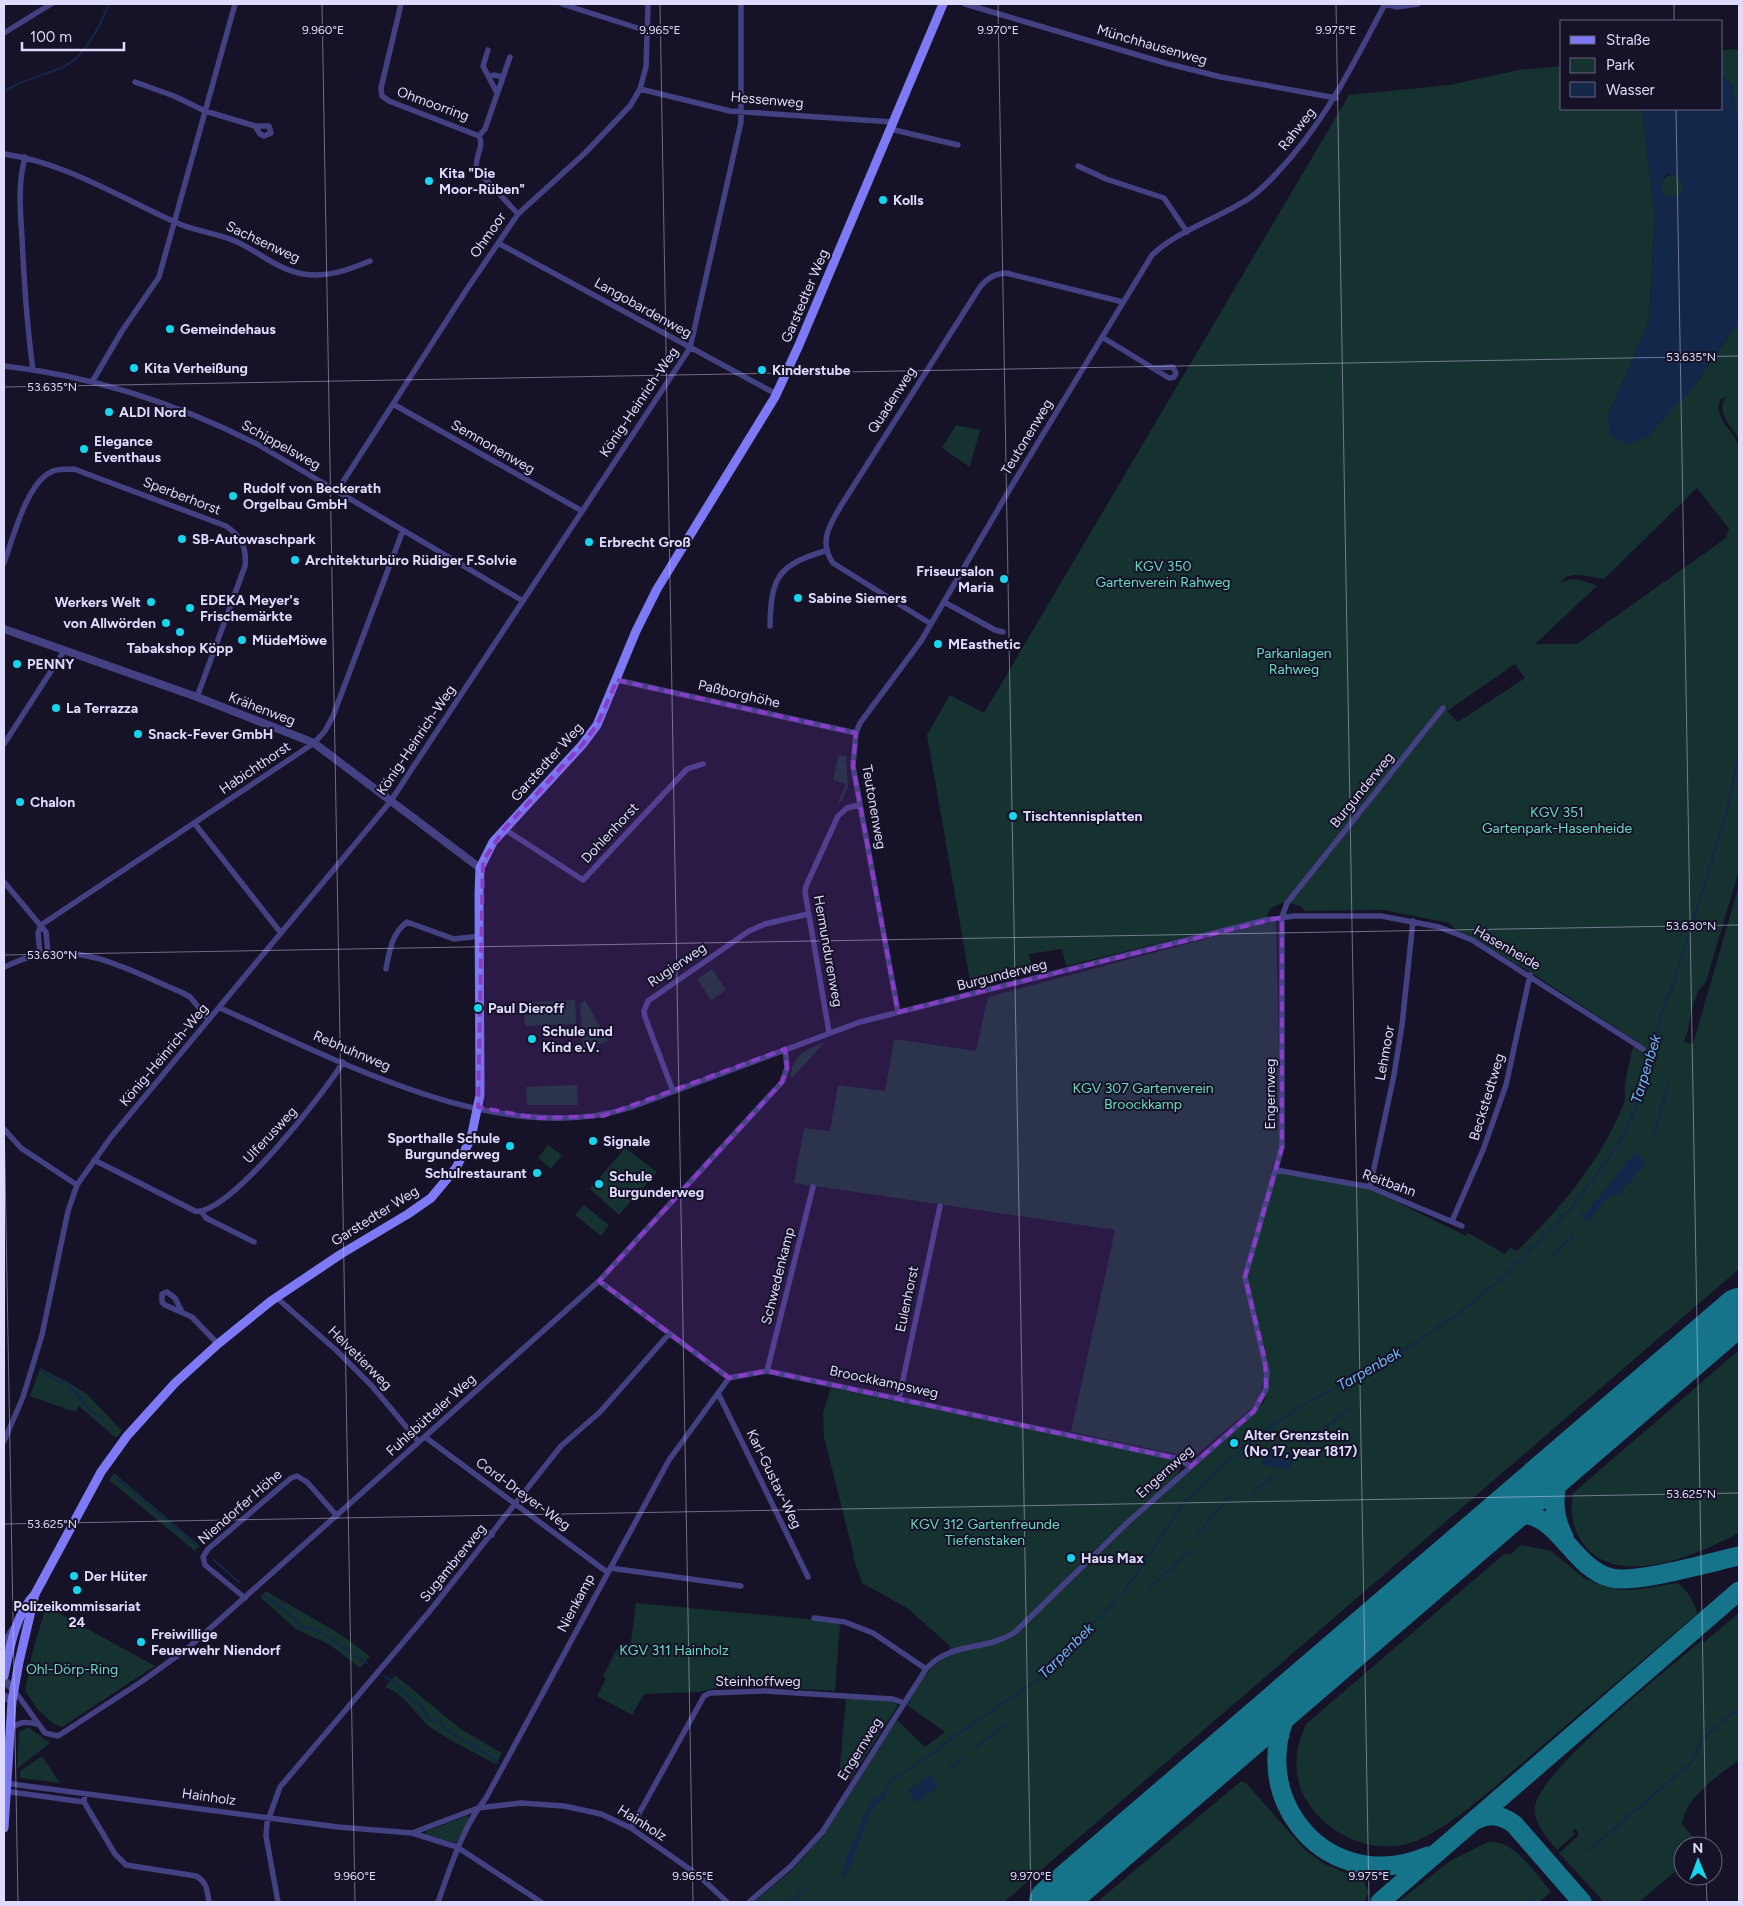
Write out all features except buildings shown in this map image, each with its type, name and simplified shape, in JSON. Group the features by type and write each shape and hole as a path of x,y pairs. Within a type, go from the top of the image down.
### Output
{"main road":[{"name":"Garstedter Weg","path":"4,1828 5,1787 12,1701 35,1594 100,1472 156,1403 218,1344 277,1298 358,1243 408,1214 438,1192 452,1175 465,1152 478,1107 481,1070 480,868 488,851 504,829 582,746 597,725 636,631 657,589 776,394 943,4"},
{"name":"Garstedter Weg","path":"4,1678 17,1624 24,1605 35,1594"}],"street":[{"path":"4,33 51,4"},
{"path":"92,382 122,331 159,277 235,4"},
{"name":"Ohmoorring","path":"400,4 381,88 382,96 389,101 479,136 482,144 476,161 476,170 518,214"},
{"path":"562,4 647,31"},
{"name":"Ohmoor","path":"337,490 518,214 613,126 630,106 640,89 646,67 648,4"},
{"name":"König-Heinrich-Weg","path":"4,1440 17,1411 39,1342 62,1233 77,1185 94,1160 390,802 690,348 741,122 741,4"},
{"name":"Münchhausenweg","path":"965,4 1221,77 1336,98"},
{"path":"1385,4 1397,7 1418,4"},
{"name":"Rahweg","path":"1187,232 1250,197 1263,187 1316,129 1336,98 1385,4"},
{"path":"488,50 483,66 497,93"},
{"name":"Ohmoorring","path":"479,136 485,129 510,56"},
{"path":"489,77 494,75 503,77"},
{"path":"135,82 174,96 206,112 255,126"},
{"name":"Hessenweg","path":"640,89 741,112 892,126"},
{"path":"892,126 958,145"},
{"name":"Sachsenweg","path":"4,154 25,157 61,168 175,222 224,236 278,265 303,274 338,273 370,261"},
{"path":"25,157 20,175 20,201 28,330 33,370"},
{"path":"1078,166 1106,179 1164,198 1187,232"},
{"name":"Teutonenweg","path":"898,1012 853,766 856,733 868,711 901,670 931,624 1152,255 1166,243 1187,232"},
{"name":"Langobardenweg","path":"498,243 776,394"},
{"name":"Quadenweg","path":"825,551 828,529 838,510 980,287 987,280 994,275 1012,274 1123,302"},
{"path":"1102,337 1153,368"},
{"name":"Schippelsweg","path":"4,366 92,382 167,405 215,424 257,444 524,601"},
{"name":"Semnonenweg","path":"393,404 582,511"},
{"name":"Sperberhorst","path":"4,563 34,485 49,472 56,470 74,469 230,529 241,541 246,555 245,566 197,697"},
{"name":"Habichthorst","path":"41,925 314,743 325,731 333,716 403,530"},
{"path":"770,626 771,603 780,575 786,567 799,559 825,551 839,569 931,624"},
{"path":"944,602 995,630 1003,632"},
{"name":"Krähenweg","path":"4,629 197,697 314,743 480,868"},
{"path":"4,744 64,651"},
{"name":"Paßborghöhe","path":"617,680 856,733"},
{"name":"Burgunderweg","path":"478,1107 536,1118 574,1119 612,1113 829,1032 898,1012 1282,917 1287,903 1443,708"},
{"name":"Dohlenhorst","path":"504,829 583,880 687,770 704,764"},
{"name":"Hermundurenweg","path":"829,1032 808,914 806,886 833,826 842,811 859,804"},
{"path":"195,824 280,933"},
{"path":"4,882 46,932 48,953"},
{"name":"Rugierweg","path":"673,1091 645,1017 644,1011 648,1001 749,931 765,924 808,914"},
{"name":"Hasenheide","path":"1282,917 1381,916 1439,927 1472,940 1530,975 1643,1049"},
{"name":"Engernweg","path":"749,1902 791,1866 823,1830 926,1669 935,1659 947,1652 992,1643 1014,1633 1127,1522 1254,1411 1266,1389 1265,1360 1245,1277 1276,1170 1282,1140 1282,917"},
{"name":"Lehmoor","path":"1370,1187 1397,1058 1413,921"},
{"path":"386,969 391,944 402,926 407,922 454,939 480,936"},
{"path":"40,954 38,934 41,925"},
{"path":"4,966 48,953 90,956 130,970 181,992 190,997 209,1020"},
{"name":"Beckstedtweg","path":"1452,1221 1483,1150 1506,1085 1530,975"},
{"name":"Rebhuhnweg","path":"220,1008 343,1062 420,1093 478,1107"},
{"name":"Fuhlsbütteler Weg","path":"14,1690 37,1724 49,1735 63,1733 176,1657 245,1598 599,1281 782,1082 787,1068 785,1049"},
{"name":"Ulferusweg","path":"201,1211 212,1207 226,1196 263,1162 315,1104 343,1062"},
{"path":"4,1129 22,1148 77,1185"},
{"path":"94,1160 195,1211 201,1211 206,1218 254,1242"},
{"name":"Reitbahn","path":"1276,1170 1370,1187 1462,1226"},
{"name":"Schwedenkamp","path":"767,1371 813,1187"},
{"name":"Eulenhorst","path":"899,1398 940,1206"},
{"path":"599,1281 729,1378"},
{"name":"Helvetierweg","path":"277,1298 336,1350 372,1386 419,1442"},
{"path":"182,1312 192,1317 218,1344"},
{"name":"Sugambrerweg","path":"278,1902 266,1836 268,1818 280,1787 492,1535 561,1446 600,1412 669,1334"},
{"name":"Broockkampsweg","path":"729,1378 767,1371 1180,1459 1190,1467"},
{"name":"Nienkamp","path":"438,1902 457,1847 478,1808 486,1798 669,1460 729,1378"},
{"name":"Karl-Gustav-Weg","path":"718,1393 808,1577"},
{"name":"Cord-Dreyer-Weg","path":"425,1437 608,1570 741,1586"},
{"name":"Niendorfer Höhe","path":"245,1598 205,1564 203,1557 208,1549 291,1478 297,1476 307,1482 337,1516"},
{"path":"482,1528 492,1535"},
{"path":"814,1618 845,1622 873,1633 926,1669"},
{"name":"Garstedter Weg","path":"4,1644 17,1624"},
{"path":"4,1678 14,1690"},
{"name":"Steinhoffweg","path":"631,1828 704,1696 710,1693 765,1691 893,1699 904,1703"},
{"path":"4,1696 12,1701"},
{"name":"Fuhlsbütteler Weg","path":"12,1701 28,1712"},
{"path":"10,1729 18,1723 37,1724"},
{"path":"5,1787 84,1802"},
{"name":"Hainholz","path":"5,1787 85,1794 338,1827 412,1832 457,1847 541,1902"},
{"path":"85,1794 84,1802 115,1854 126,1865 196,1876 204,1880 210,1902"},
{"name":"Hainholz","path":"412,1832 478,1808 521,1803 564,1806 602,1814 631,1828 698,1876 727,1902"}],"highlighted area":[{"path":"617,680 856,733 853,766 898,1012 1282,917 1282,1147 1245,1277 1265,1360 1266,1389 1254,1411 1190,1467 1180,1459 767,1371 729,1378 599,1281 782,1082 787,1068 785,1049 603,1116 536,1118 478,1107 483,861 504,829 582,745 597,725"}],"green space":[{"path":"1739,49 1739,129 1732,85 1723,76 1723,50"},
{"path":"1560,66 1560,110 1642,110 1655,217 1649,321 1608,416 1692,389 1739,322 1739,440 1723,414 1723,402 1726,396 1720,400 1719,407 1722,419 1739,446 1739,870 1706,982 1694,1002 1684,1042 1693,1044 1739,885 1739,1269 1004,1902 754,1902 794,1868 825,1832 897,1720 925,1747 945,1732 907,1705 930,1670 951,1654 950,1646 907,1608 862,1583 853,1557 824,1437 823,1412 831,1388 1180,1461 1181,1465 1177,1477 1092,1552 1096,1556 1129,1524 1255,1413 1264,1402 1270,1382 1264,1381 1258,1399 1252,1408 1195,1456 1181,1455 1071,1432 1115,1230 794,1183 804,1128 830,1131 838,1085 885,1091 894,1039 976,1051 988,997 1276,920 1281,1141 1271,1172 1342,1183 1375,1191 1466,1236 1468,1233 1505,1254 1510,1247 1517,1251 1549,1218 1578,1183 1603,1145 1624,1103 1625,1084 1633,1047 1639,1043 1530,972 1472,938 1460,934 1449,923 1384,910 1305,911 1300,906 1285,902 1271,908 1266,917 1066,966 1062,949 1029,954 1033,974 971,986 927,735 950,695 984,713 1349,95 1449,85 1519,70","holes":["1697,488 1729,529 1726,538 1577,644 1535,644 1597,586 1578,580 1560,583 1564,579 1574,575 1604,579","1515,664 1525,678 1458,722 1447,711","1265,1449 1293,1453 1291,1467 1262,1465"]},
{"path":"1672,175 1680,178 1683,186 1680,194 1672,197 1664,194 1661,186 1664,178"},
{"path":"956,425 980,430 970,467 942,448"},
{"path":"839,755 846,756 848,787 840,803 838,802 846,784 833,780"},
{"path":"712,969 726,990 711,1000 697,979"},
{"path":"575,1000 576,1024 525,1026 524,1002"},
{"path":"585,1000 608,1041 583,1050 580,1004"},
{"path":"825,1042 793,1077 790,1076 795,1062 802,1054"},
{"path":"577,1085 578,1105 527,1105 526,1087"},
{"path":"548,1145 562,1155 551,1169 538,1158"},
{"path":"625,1148 657,1172 619,1215 590,1189"},
{"path":"584,1205 609,1225 601,1236 575,1215"},
{"path":"1739,1350 1739,1533 1704,1550 1661,1563 1640,1566 1619,1565 1601,1559 1586,1547 1575,1528 1572,1515 1573,1493"},
{"path":"40,1368 87,1394 122,1431 116,1438 79,1406 75,1412 30,1396"},
{"path":"114,1473 199,1545 195,1551 109,1480"},
{"path":"1521,1545 1551,1551 1584,1578 1606,1587 1622,1590 1641,1589 1677,1583 1690,1597 1697,1614 1486,1794 1440,1828 1425,1837 1396,1846 1367,1844 1339,1833 1327,1824 1308,1803 1299,1784 1296,1764 1297,1754 1306,1724 1504,1554 1511,1554"},
{"path":"266,1591 340,1634 370,1656 360,1668 330,1645 296,1629 260,1597"},
{"name":"KGV 311 Hainholz","path":"636,1603 840,1622 835,1691 770,1687 719,1687 699,1692 644,1694 632,1715 597,1696 606,1679 603,1676 617,1649 630,1649"},
{"name":"Ohl-Dörp-Ring","path":"46,1606 155,1666 62,1727 54,1724 38,1710 25,1691 33,1650"},
{"path":"1739,1613 1739,1760 1696,1795 1690,1804 1682,1824 1692,1836 1673,1836 1673,1873 1639,1902 1604,1902 1559,1853 1578,1836 1578,1832 1575,1829 1573,1831 1575,1834 1557,1850 1538,1824 1535,1806 1543,1790 1559,1769 1582,1745 1636,1695 1702,1640 1704,1642"},
{"path":"395,1675 462,1730 502,1753 496,1764 449,1739 428,1725 399,1695 385,1687"},
{"path":"846,1698 892,1701 898,1705 851,1779 839,1777"},
{"path":"28,1727 50,1743 17,1769 19,1732"},
{"path":"42,1756 60,1783 20,1778 20,1771"},
{"path":"1241,1781 1246,1783 1306,1851 1325,1864 1363,1880 1369,1892 1364,1902 1097,1902"},
{"path":"466,1816 470,1817 456,1843 425,1834 427,1831"},
{"path":"1488,1842 1507,1846 1524,1859 1551,1892 1539,1902 1398,1902 1450,1861"}],"water":[{"path":"1723,76 1732,85 1739,129 1739,322 1692,389 1646,438 1626,444 1610,435 1608,416 1649,321 1655,217 1642,110 1723,110","holes":["1670,174 1678,177 1683,185 1681,194 1672,197 1663,193 1661,184 1665,176"]},
{"path":"1635,1152 1646,1162 1619,1195 1610,1195 1587,1222 1582,1218"},
{"path":"1265,1448 1293,1453 1291,1467 1288,1469 1262,1465"},
{"path":"930,1774 939,1786 916,1803 908,1791"},
{"path":"882,1793 886,1796 872,1809 846,1876 842,1879 844,1865 868,1806"}],"waterway":[{"path":"4,91 70,63 91,40 109,4"},
{"name":"Tarpenbek","path":"883,1796 892,1780 931,1755 953,1737 1033,1683 1052,1666 1064,1651 1114,1603 1135,1576 1183,1504 1224,1463 1238,1454 1243,1446 1298,1408 1408,1347 1458,1314 1503,1277 1572,1207 1615,1150 1626,1131 1638,1100 1641,1077 1653,1052 1661,1013 1672,988 1726,815 1739,751"},
{"path":"1653,1137 1669,1082"},
{"path":"1554,1254 1574,1235"},
{"path":"41,1370 50,1377 68,1384 87,1407 105,1422"},
{"path":"1307,1444 1349,1408"},
{"path":"114,1476 199,1547"},
{"path":"1251,1494 1272,1477"},
{"path":"1194,1538 1231,1495"},
{"path":"1149,1588 1190,1551"},
{"path":"214,1560 240,1583"},
{"path":"262,1594 283,1608 302,1626 320,1632 367,1663"},
{"path":"384,1676 400,1686 400,1690 423,1708 429,1720 438,1720 449,1731 487,1754 498,1763"},
{"path":"1587,1852 1693,1761 1701,1740 1739,1708"},
{"path":"976,1747 1005,1724"},
{"path":"948,1769 963,1758"},
{"path":"790,1902 806,1889"},
{"path":"1529,1902 1535,1898"}],"taxiway":[{"path":"1564,1537 1556,1516 1555,1495 1560,1475 1571,1456"},
{"path":"1491,1524 1512,1515 1529,1515 1544,1522 1557,1533 1595,1571 1611,1578 1637,1578 1655,1575 1739,1556"},
{"path":"1380,1902 1739,1591"},
{"path":"1303,1687 1283,1723 1277,1759 1282,1793 1298,1824 1322,1847 1352,1862 1388,1866 1428,1856"},
{"path":"1476,1820 1486,1816 1496,1816 1514,1824 1582,1902"}],"runway":[{"path":"1052,1902 1739,1311"}],"place":[{"name":"Kita \"Die Moor-Rüben\"","path":"429,181"},
{"name":"Kolls","path":"883,200"},
{"name":"Gemeindehaus","path":"170,329"},
{"name":"Kita Verheißung","path":"134,368"},
{"name":"Kinderstube","path":"762,370"},
{"name":"ALDI Nord","path":"109,412"},
{"name":"Elegance Eventhaus","path":"84,449"},
{"name":"Rudolf von Beckerath Orgelbau GmbH","path":"233,496"},
{"name":"SB-Autowaschpark","path":"182,539"},
{"name":"Erbrecht Groß","path":"589,542"},
{"name":"Architekturbüro Rüdiger F.Solvie","path":"295,560"},
{"name":"Friseursalon Maria","path":"1004,579"},
{"name":"Sabine Siemers","path":"798,598"},
{"name":"Werkers Welt","path":"151,602"},
{"name":"EDEKA Meyer's Frischemärkte","path":"190,608"},
{"name":"von Allwörden","path":"166,623"},
{"name":"Tabakshop Köpp","path":"180,632"},
{"name":"MüdeMöwe","path":"242,640"},
{"name":"MEasthetic","path":"938,644"},
{"name":"PENNY","path":"17,664"},
{"name":"La Terrazza","path":"56,708"},
{"name":"Snack-Fever GmbH","path":"138,734"},
{"name":"Chalon","path":"20,802"},
{"name":"Tischtennisplatten","path":"1013,816"},
{"name":"Paul Dieroff","path":"478,1008"},
{"name":"Schule und Kind e.V.","path":"532,1039"},
{"name":"Signale","path":"593,1141"},
{"name":"Sporthalle Schule Burgunderweg","path":"510,1146"},
{"name":"Schulrestaurant","path":"537,1173"},
{"name":"Schule Burgunderweg","path":"599,1184"},
{"name":"Alter Grenzstein (No 17, year 1817)","path":"1234,1443"},
{"name":"Haus Max","path":"1071,1558"},
{"name":"Der Hüter","path":"74,1576"},
{"name":"Polizeikommissariat 24","path":"77,1590"},
{"name":"Freiwillige Feuerwehr Niendorf","path":"141,1642"}],"park label":[{"name":"KGV 350 Gartenverein Rahweg","path":"1163,574"},
{"name":"Parkanlagen Rahweg","path":"1294,662"},
{"name":"KGV 351 Gartenpark-Hasenheide","path":"1557,820"},
{"name":"KGV 307 Gartenverein Broockkamp","path":"1143,1096"},
{"name":"KGV 312 Gartenfreunde Tiefenstaken","path":"985,1532"}]}
